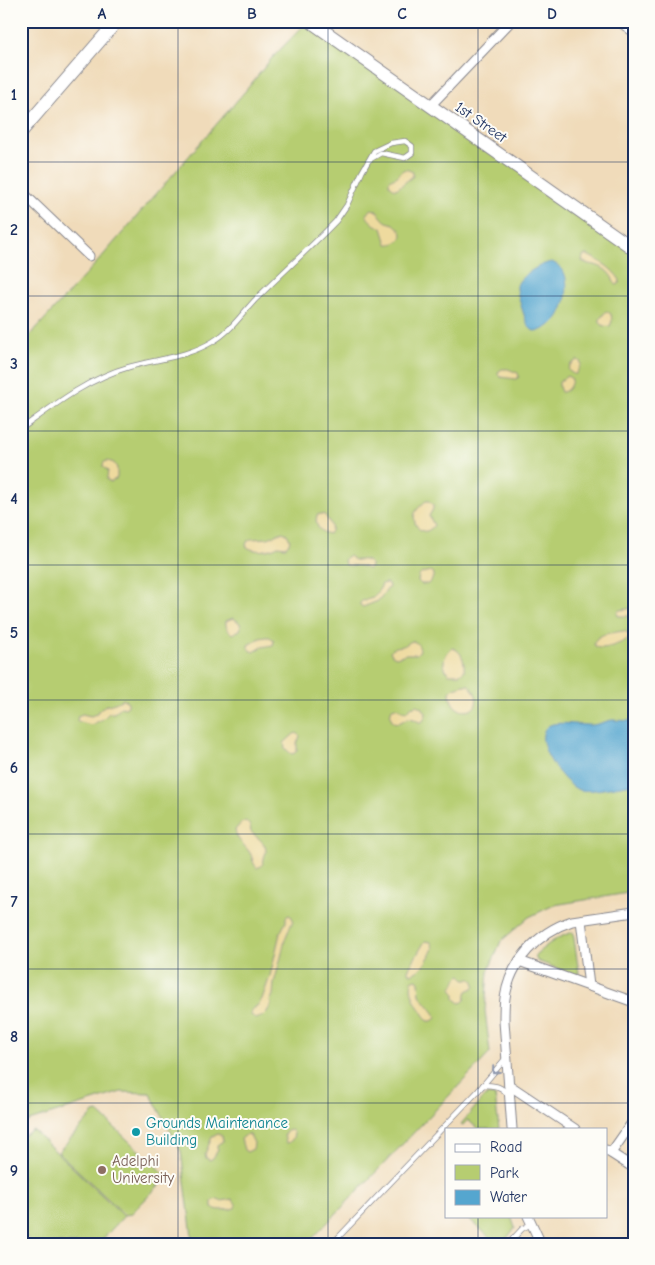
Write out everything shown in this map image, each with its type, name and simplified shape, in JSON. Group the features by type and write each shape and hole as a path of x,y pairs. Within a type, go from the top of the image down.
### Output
{"street":[{"path":"21,132 117,21"},
{"name":"1st Street","path":"310,21 634,248"},
{"path":"430,106 511,21"},
{"path":"619,21 634,32"},
{"path":"21,191 89,256"},
{"path":"512,1128 504,1021 505,996 512,973 528,948 562,924 634,912"},
{"path":"580,920 589,986"},
{"path":"519,961 634,1002"},
{"path":"509,1086 573,1128"},
{"path":"634,1120 609,1151 634,1168"},
{"path":"529,1218 541,1244"}],"lane":[{"path":"21,429 72,393 102,377 128,367 197,350 213,342 230,329 254,302 336,220 346,206 362,172 374,151 392,143 405,141 412,146 412,153 405,158 381,153 369,160"},
{"path":"332,1244 483,1085 507,1057"},
{"path":"483,1085 499,1087 505,1091 510,1099"},
{"path":"508,1244 529,1218"}],"green space":[{"path":"308,21 634,249 634,892 554,905 529,917 501,941 488,972 485,1010 490,1053 307,1244 193,1244 181,1151 150,1093 121,1092 21,1125 21,345 99,260 271,59"},
{"path":"573,932 579,973 575,975 537,961 535,955 557,939"},
{"path":"488,1095 495,1096 499,1128 477,1128 468,1120 463,1125 461,1124 484,1097"},
{"path":"98,1112 164,1174 165,1179 131,1214 125,1215 58,1152 94,1113"},
{"path":"33,1130 124,1216 98,1244 34,1244 21,1232 21,1137"},
{"path":"468,1218 512,1218 515,1228 502,1244 497,1244"}],"sand":[{"path":"406,169 413,172 413,176 395,189 389,183 390,180"},
{"path":"372,209 400,230 402,234 398,241 393,244 387,244 382,228 372,223 366,214"},
{"path":"587,255 601,262 617,275 620,280 619,284 616,285 610,275 602,268 582,261 583,256"},
{"path":"606,311 611,314 612,321 610,326 604,326 600,322"},
{"path":"577,360 581,364 576,374 573,374 568,370 570,365"},
{"path":"502,369 518,373 519,377 516,379 500,377 498,374"},
{"path":"567,376 572,379 570,385 567,390 561,392 559,382"},
{"path":"104,462 114,463 117,468 117,478 111,482 107,480 108,471 103,467"},
{"path":"426,501 433,505 429,516 434,525 430,529 423,531 419,529 414,518 417,510"},
{"path":"24,510 30,516 30,521 27,524 21,525 21,511"},
{"path":"317,515 325,515 330,524 331,531 329,534 318,528 316,519"},
{"path":"283,532 287,534 290,540 285,547 278,546 266,550 253,550 246,546 247,542 251,539 268,538"},
{"path":"349,556 354,560 366,561 371,564 371,567 368,569 360,566 346,565 344,561"},
{"path":"431,571 434,573 432,580 428,584 421,584 418,581 422,573"},
{"path":"385,583 389,587 378,601 363,607 360,605 362,601 373,598 382,584"},
{"path":"634,608 634,616 618,616 617,612 620,610"},
{"path":"233,618 241,626 240,630 232,634 227,628 226,621"},
{"path":"623,631 629,635 628,639 617,645 598,648 594,645 594,642 599,637"},
{"path":"270,637 274,641 273,645 262,647 254,652 248,648 248,645 260,638"},
{"path":"412,641 419,647 420,650 417,654 406,654 396,657 392,655 390,651 393,648 403,646"},
{"path":"452,648 458,651 463,660 464,671 460,674 449,674 446,671 444,660"},
{"path":"469,685 476,696 474,707 465,711 455,706 451,700 450,692 454,688"},
{"path":"123,699 128,702 128,706 125,708 121,707 114,713 109,713 103,719 91,725 77,721 78,716 82,714 91,716 104,706"},
{"path":"417,705 426,713 422,722 408,718 399,723 393,722 390,716 392,708 396,707 406,712 411,707"},
{"path":"297,733 300,736 297,751 293,754 285,748 284,743"},
{"path":"246,821 250,826 251,832 263,842 266,848 263,864 257,868 250,853 239,840 235,830 241,823"},
{"path":"289,915 293,920 285,939 274,983 273,995 270,1001 271,1005 265,1015 256,1019 251,1015 251,1010 262,999 270,976 280,933 286,922 286,917"},
{"path":"425,941 431,942 433,948 425,964 411,974 408,970"},
{"path":"461,975 465,979 474,981 475,985 467,991 465,1000 460,1003 455,999 452,988"},
{"path":"416,979 419,982 420,995 435,1014 436,1018 432,1021 428,1021 413,997 411,986 412,981"},
{"path":"291,1130 294,1132 293,1138 290,1142 286,1143 284,1135 287,1131"},
{"path":"218,1134 222,1136 223,1141 217,1145 218,1150 210,1160 206,1158 205,1154 212,1137"},
{"path":"247,1134 250,1135 254,1143 253,1149 247,1152 244,1150 241,1139"},
{"path":"218,1199 222,1201 232,1199 236,1204 235,1208 217,1210 212,1208 212,1202"}],"water":[{"path":"552,262 561,268 565,274 567,287 565,302 557,319 537,332 531,329 527,322 519,299 517,286 522,278 532,271"},
{"path":"612,720 634,721 634,784 596,790 577,789 564,778 550,760 545,750 543,732 548,726 557,723 593,725"}],"place":[{"name":"Grounds Maintenance Building","path":"136,1132"},
{"name":"Adelphi University","path":"102,1170"}]}
